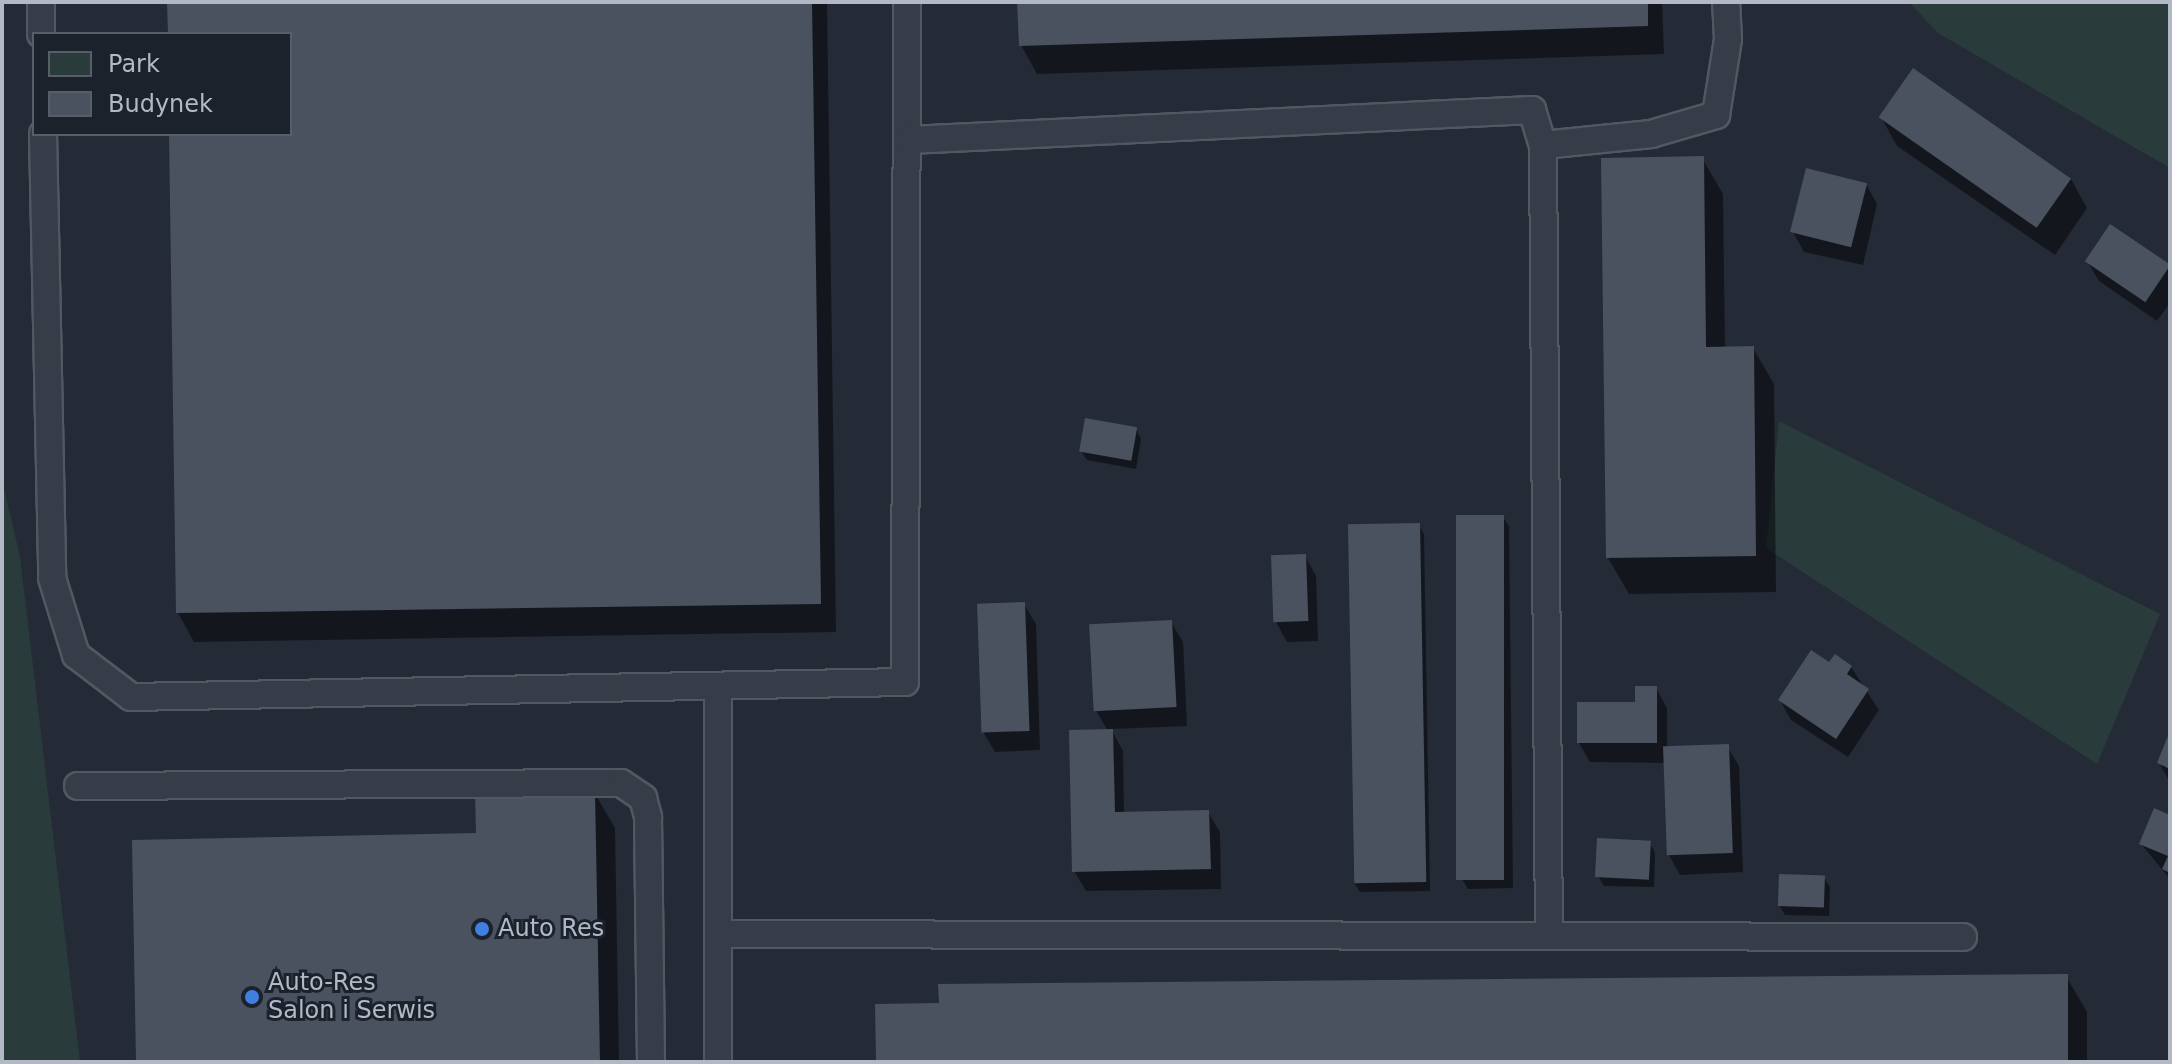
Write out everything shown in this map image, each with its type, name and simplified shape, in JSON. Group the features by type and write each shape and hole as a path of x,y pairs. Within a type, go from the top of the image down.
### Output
{"lane":[{"path":"41,2 41,32"},
{"path":"43,136 52,578 76,655 131,697 905,682 909,140 907,2"},
{"path":"1543,145 1651,134 1716,115 1728,39 1726,2"},
{"path":"909,140 1532,110 1543,145 1549,936"},
{"path":"718,688 722,934 718,1062"},
{"path":"78,786 621,783 643,798 648,817 651,1062"},
{"path":"722,934 1963,937"}],"green space":[{"path":"1909,2 2170,2 2170,168 1938,33"},
{"path":"1779,421 2160,614 2097,764 1766,548"},
{"path":"2,480 20,557 80,1062 2,1062"}],"building":[{"path":"167,2 812,2 821,604 176,613 169,136 292,136 292,32 168,32"},
{"path":"1017,2 1648,2 1648,26 1019,46"},
{"path":"1913,68 2071,179 2037,228 1879,117"},
{"path":"1704,156 1706,347 1754,346 1756,556 1606,558 1601,158"},
{"path":"1806,168 1867,183 1851,247 1790,232"},
{"path":"2110,224 2170,264 2145,302 2085,261"},
{"path":"1085,418 1137,427 1131,461 1079,451"},
{"path":"1456,515 1504,515 1504,880 1456,880"},
{"path":"1420,523 1426,882 1354,883 1348,524"},
{"path":"1306,554 1308,621 1273,622 1271,555"},
{"path":"1025,602 1030,731 982,733 977,604"},
{"path":"1172,620 1177,707 1094,711 1089,624"},
{"path":"1811,650 1829,662 1835,654 1852,666 1847,674 1869,689 1836,739 1778,700"},
{"path":"1635,686 1657,686 1657,743 1577,743 1577,702 1635,702"},
{"path":"1113,729 1115,812 1209,810 1211,869 1072,872 1069,730"},
{"path":"2170,731 2170,769 2157,763"},
{"path":"1729,744 1733,853 1667,855 1663,746"},
{"name":"Auto Res","path":"595,790 600,1062 136,1062 132,840 476,833 475,793"},
{"path":"2154,808 2170,815 2170,873 2162,869 2168,856 2139,844"},
{"path":"1597,838 1651,841 1649,880 1595,877"},
{"path":"1779,874 1825,876 1824,908 1778,906"},
{"path":"2068,974 2068,1062 876,1062 875,1004 939,1003 938,984"}],"place":[{"name":"Auto Res","path":"482,929"},
{"name":"Auto-Res Salon i Serwis","path":"252,997"}]}
